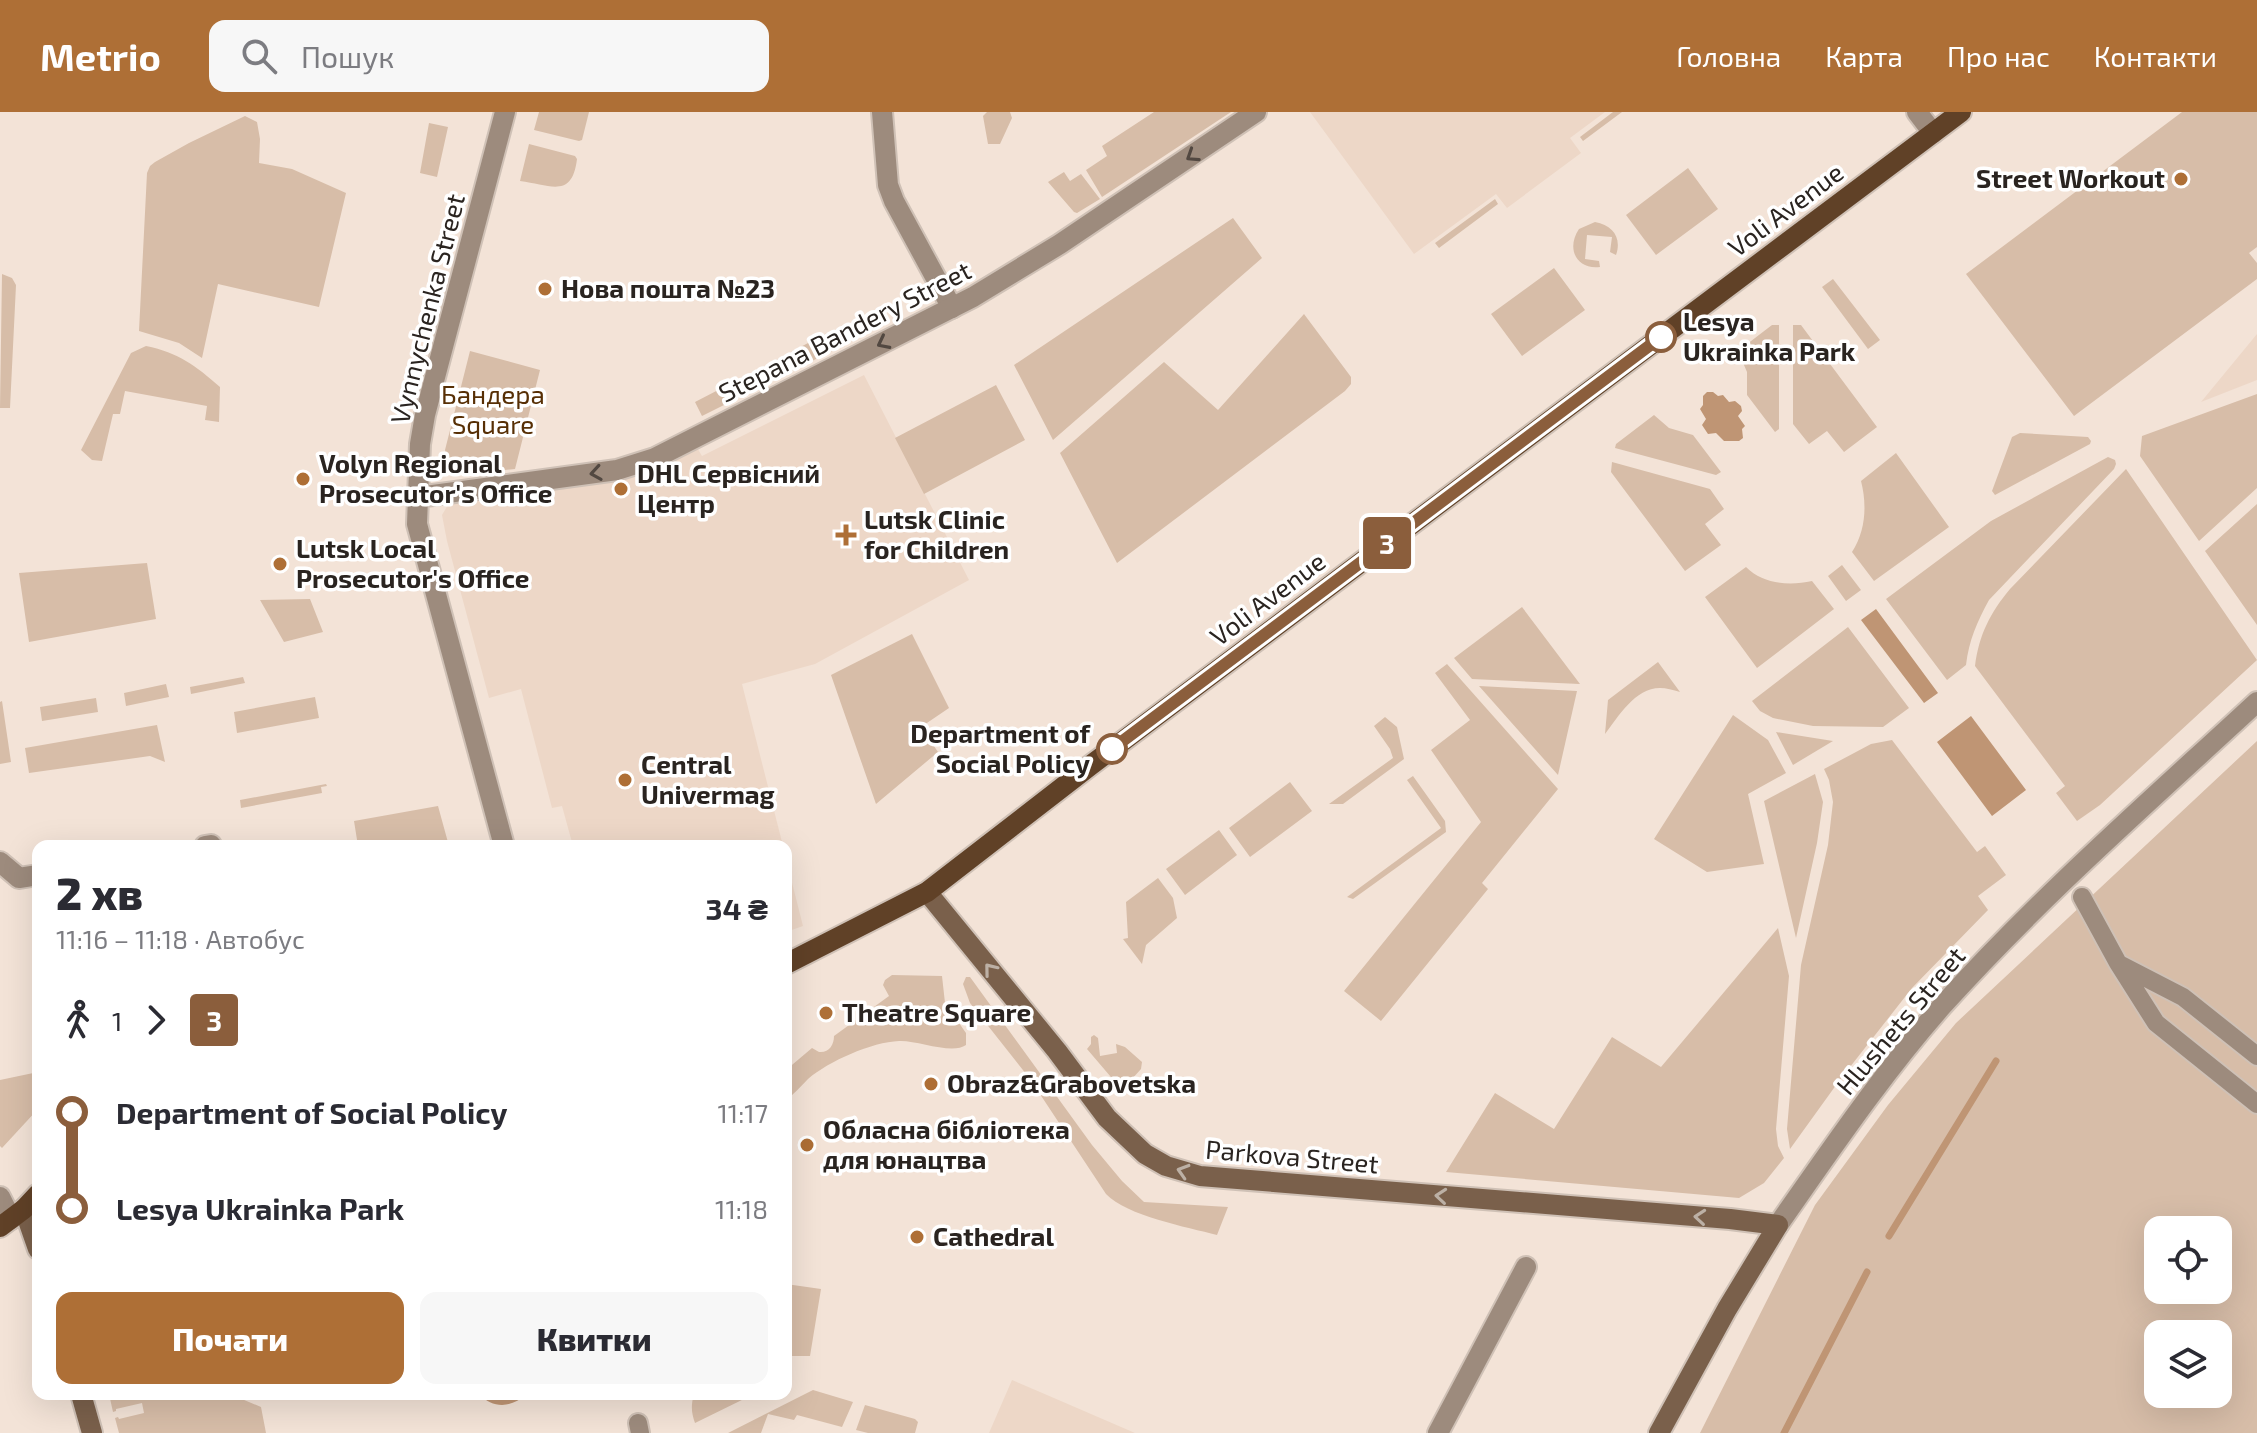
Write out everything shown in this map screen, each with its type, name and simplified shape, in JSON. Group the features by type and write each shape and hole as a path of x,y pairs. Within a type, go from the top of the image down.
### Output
{"main road":[{"name":"Voli Avenue","path":"792,961 927,892 1103,756 1961,112"},
{"name":"Parkova Street","path":"927,892 1057,1051 1107,1118 1145,1154 1166,1166 1200,1176 1778,1225"},
{"path":"18,1212 32,1238"},
{"name":"Hlushets Street","path":"1659,1433 1727,1309 1778,1225"},
{"path":"83,1400 92,1433"}],"street":[{"name":"Vynnychenka Street","path":"502,840 417,524 420,444 425,415 505,112"},
{"path":"882,112 888,185 952,308"},
{"name":"Stepana Bandery Street","path":"418,497 617,470 645,462 702,436 952,308 1060,244 1256,112"},
{"path":"1917,112 1933,133"},
{"name":"Hlushets Street","path":"1778,1225 1873,1092 1941,1008 2065,879 2257,702"},
{"path":"0,862 19,878 32,876"},
{"path":"2082,897 2156,1023 2257,1104"},
{"path":"2118,963 2183,997 2257,1056"},
{"path":"0,1197 18,1212"},
{"path":"1438,1433 1526,1267"}],"shaded area":[{"path":"1310,112 1605,112 1570,138 1581,153 1507,208 1496,194 1414,254"},
{"path":"2257,334 2257,380 2201,402"},
{"path":"864,375 969,580 815,664 742,684 781,840 571,840 562,806 552,808 521,689 489,698 442,515 452,498 696,446 702,456"},
{"path":"1707,392 1723,395 1729,402 1735,401 1741,406 1738,416 1745,426 1742,429 1743,438 1739,441 1724,441 1716,433 1708,434 1702,425 1706,419 1700,409"},
{"path":"1876,609 1938,693 1924,703 1861,620"},
{"path":"1971,716 2026,790 1992,816 1937,742"},
{"path":"792,883 803,926 792,930"},
{"path":"1012,1380 1047,1395 1135,1433 989,1433"},
{"path":"486,1400 519,1400 502,1405"}],"green space":[{"path":"539,112 589,112 582,140 534,130"},
{"path":"987,112 1010,112 1012,118 1000,144 988,144 983,116"},
{"path":"1154,112 1231,112 1102,197 1086,170 1107,156 1102,146"},
{"path":"1613,112 1622,112 1583,141 1580,137"},
{"path":"2182,112 2257,112 2257,247 2249,253 2257,263 2257,279 2074,416 1966,274"},
{"path":"245,116 257,122 259,163 292,169 346,193 319,307 218,284 202,358 179,343 139,331 147,173 155,162"},
{"path":"429,123 448,127 437,177 420,173"},
{"path":"529,144 575,156 574,172 565,185 520,181"},
{"path":"1688,168 1718,209 1656,255 1626,215"},
{"path":"1064,172 1070,181 1081,174 1100,199 1074,212 1048,182"},
{"path":"1495,199 1498,204 1439,248 1435,243"},
{"path":"1233,218 1262,258 1053,440 1014,365"},
{"path":"1595,222 1611,229 1618,243 1616,255 1610,252 1612,237 1587,235 1585,259 1599,261 1600,267 1579,261 1573,243 1579,229"},
{"path":"1554,268 1585,310 1522,356 1491,314"},
{"path":"2,274 12,278 16,285 10,408 0,408"},
{"path":"1833,279 1880,340 1868,349 1822,287"},
{"path":"1304,314 1351,377 1351,384 1117,563 1060,453 1164,362 1218,410"},
{"path":"1772,325 1779,325 1779,429 1775,432 1747,395 1747,372 1738,351"},
{"path":"1793,325 1801,325 1877,427 1844,452 1827,431 1809,444 1793,424"},
{"path":"827,333 836,349 782,376 774,361"},
{"path":"146,346 186,361 220,387 219,422 205,420 207,406 125,391 120,414 113,414 102,461 92,460 81,450 131,353"},
{"name":"Бандера Square","path":"470,351 540,370 515,469 451,475 445,450"},
{"path":"751,373 758,388 702,416 695,402"},
{"path":"996,385 1025,440 924,494 895,438"},
{"path":"2257,394 2257,488 2199,541 2140,456 2142,436"},
{"path":"1654,415 1669,428 1693,435 1721,472 1716,475 1615,448 1616,444"},
{"path":"2020,433 2088,437 2091,441 1995,495 1992,491 2012,437"},
{"path":"1896,453 1949,527 1874,581 1852,552 1864,517 1861,481"},
{"path":"2108,457 2115,460 2114,469 1989,600 1974,631 1966,665 1947,680 1886,599 1991,521"},
{"path":"1612,462 1710,489 1724,509 1705,524 1721,545 1685,571 1611,472"},
{"path":"2126,469 2257,660 2100,805 2077,821 2056,793 2065,786 1975,666 1983,634 2003,598"},
{"path":"2257,504 2257,625 2205,551"},
{"path":"147,563 156,619 29,642 19,573"},
{"path":"1842,565 1861,590 1846,601 1828,576"},
{"path":"1746,567 1760,577 1777,582 1812,581 1834,609 1757,668 1705,597"},
{"path":"310,599 323,632 284,642 260,600"},
{"path":"1522,607 1580,684 1472,679 1454,658"},
{"path":"1848,627 1909,708 1883,727 1813,726 1773,718 1760,711 1752,701"},
{"path":"912,634 949,708 921,727 938,752 876,804 831,675"},
{"path":"1658,662 1680,692 1660,688 1643,693 1628,705 1605,734 1608,700"},
{"path":"1447,664 1558,789 1482,883 1488,889 1381,1021 1344,991 1481,822 1431,750 1470,720 1435,673"},
{"path":"243,677 245,683 191,694 190,687"},
{"path":"166,684 169,697 126,706 124,693"},
{"path":"1479,686 1577,691 1558,775"},
{"path":"315,697 319,718 237,733 234,712"},
{"path":"96,698 98,712 42,721 40,707"},
{"path":"0,702 11,762 0,764"},
{"path":"1733,715 1768,740 1786,773 1748,794 1764,864 1707,872 1654,839"},
{"path":"1385,717 1397,727 1404,759 1343,804 1329,804 1393,758 1374,726"},
{"path":"157,725 165,762 150,756 29,773 25,748"},
{"path":"1776,732 1833,741 1793,765"},
{"path":"1892,740 1977,852 1985,846 2006,875 1978,896 1988,910 1912,988 1790,1149 1787,1129 1801,965 1828,845 1833,802 1824,769 1871,744"},
{"path":"2257,741 2257,1433 1700,1433 1815,1205 1888,1105 1956,1023"},
{"path":"1815,774 1823,802 1796,938 1764,801"},
{"path":"1413,776 1445,821 1446,832 1353,899 1347,897 1441,828 1407,780"},
{"path":"1290,782 1312,811 1250,857 1229,828"},
{"path":"326,784 321,787 322,793 241,808 240,800"},
{"path":"438,806 447,840 357,840 354,821"},
{"path":"1219,830 1237,855 1185,895 1166,869"},
{"path":"1158,878 1173,898 1177,918 1146,945 1142,964 1123,939 1128,938 1126,902"},
{"path":"1778,928 1789,976 1776,1129 1778,1146 1784,1158 1764,1183 1739,1198 1446,1172 1495,1093 1554,1129 1612,1037 1661,1067"},
{"path":"892,975 942,976 945,1003 966,1033 966,1045 943,1048 899,1041 876,1045 827,1066 792,1094 792,1065 812,1048 819,1052 828,1050 834,1036 889,996 883,985"},
{"path":"966,977 970,977 1092,1145 1122,1181 1144,1202 1228,1207 1217,1235 1142,1215 1106,1194 1030,1079 970,1003 963,984"},
{"path":"1094,1035 1098,1038 1100,1056 1117,1053 1116,1044 1125,1047 1142,1062 1141,1069 1122,1090 1087,1049"},
{"path":"32,1073 32,1116 2,1148 0,1146 0,1080"},
{"path":"792,1285 821,1289 810,1356 792,1356"},
{"path":"813,1390 853,1402 842,1427 797,1415 794,1420 768,1414 761,1433 728,1433"},
{"path":"110,1400 244,1400 261,1407 266,1433 119,1433 115,1418 144,1413 142,1403 113,1412"},
{"path":"693,1400 742,1400 695,1423"},
{"path":"865,1405 915,1419 918,1422 915,1433 856,1430"}],"waterway":[{"path":"1889,1236 1996,1061"},
{"path":"1784,1433 1867,1272"}],"bus line":[{"name":"3","path":"1112,749 1661,337"}],"place":[{"name":"Street Workout","path":"2181,179"},
{"name":"Нова пошта №23","path":"545,289"},
{"name":"Lesya Ukrainka Park","path":"1661,337"},
{"name":"Volyn Regional Prosecutor's Office","path":"303,479"},
{"name":"DHL Сервісний Центр","path":"621,489"},
{"name":"Lutsk Clinic for Children","path":"846,535"},
{"name":"Lutsk Local Prosecutor's Office","path":"280,564"},
{"name":"Department of Social Policy","path":"1112,749"},
{"name":"Central Univermag","path":"625,780"},
{"name":"Theatre Square","path":"826,1013"},
{"name":"Obraz&Grabovetska","path":"931,1084"},
{"name":"Обласна бібліотека для юнацтва","path":"807,1145"},
{"name":"Cathedral","path":"917,1237"}]}
